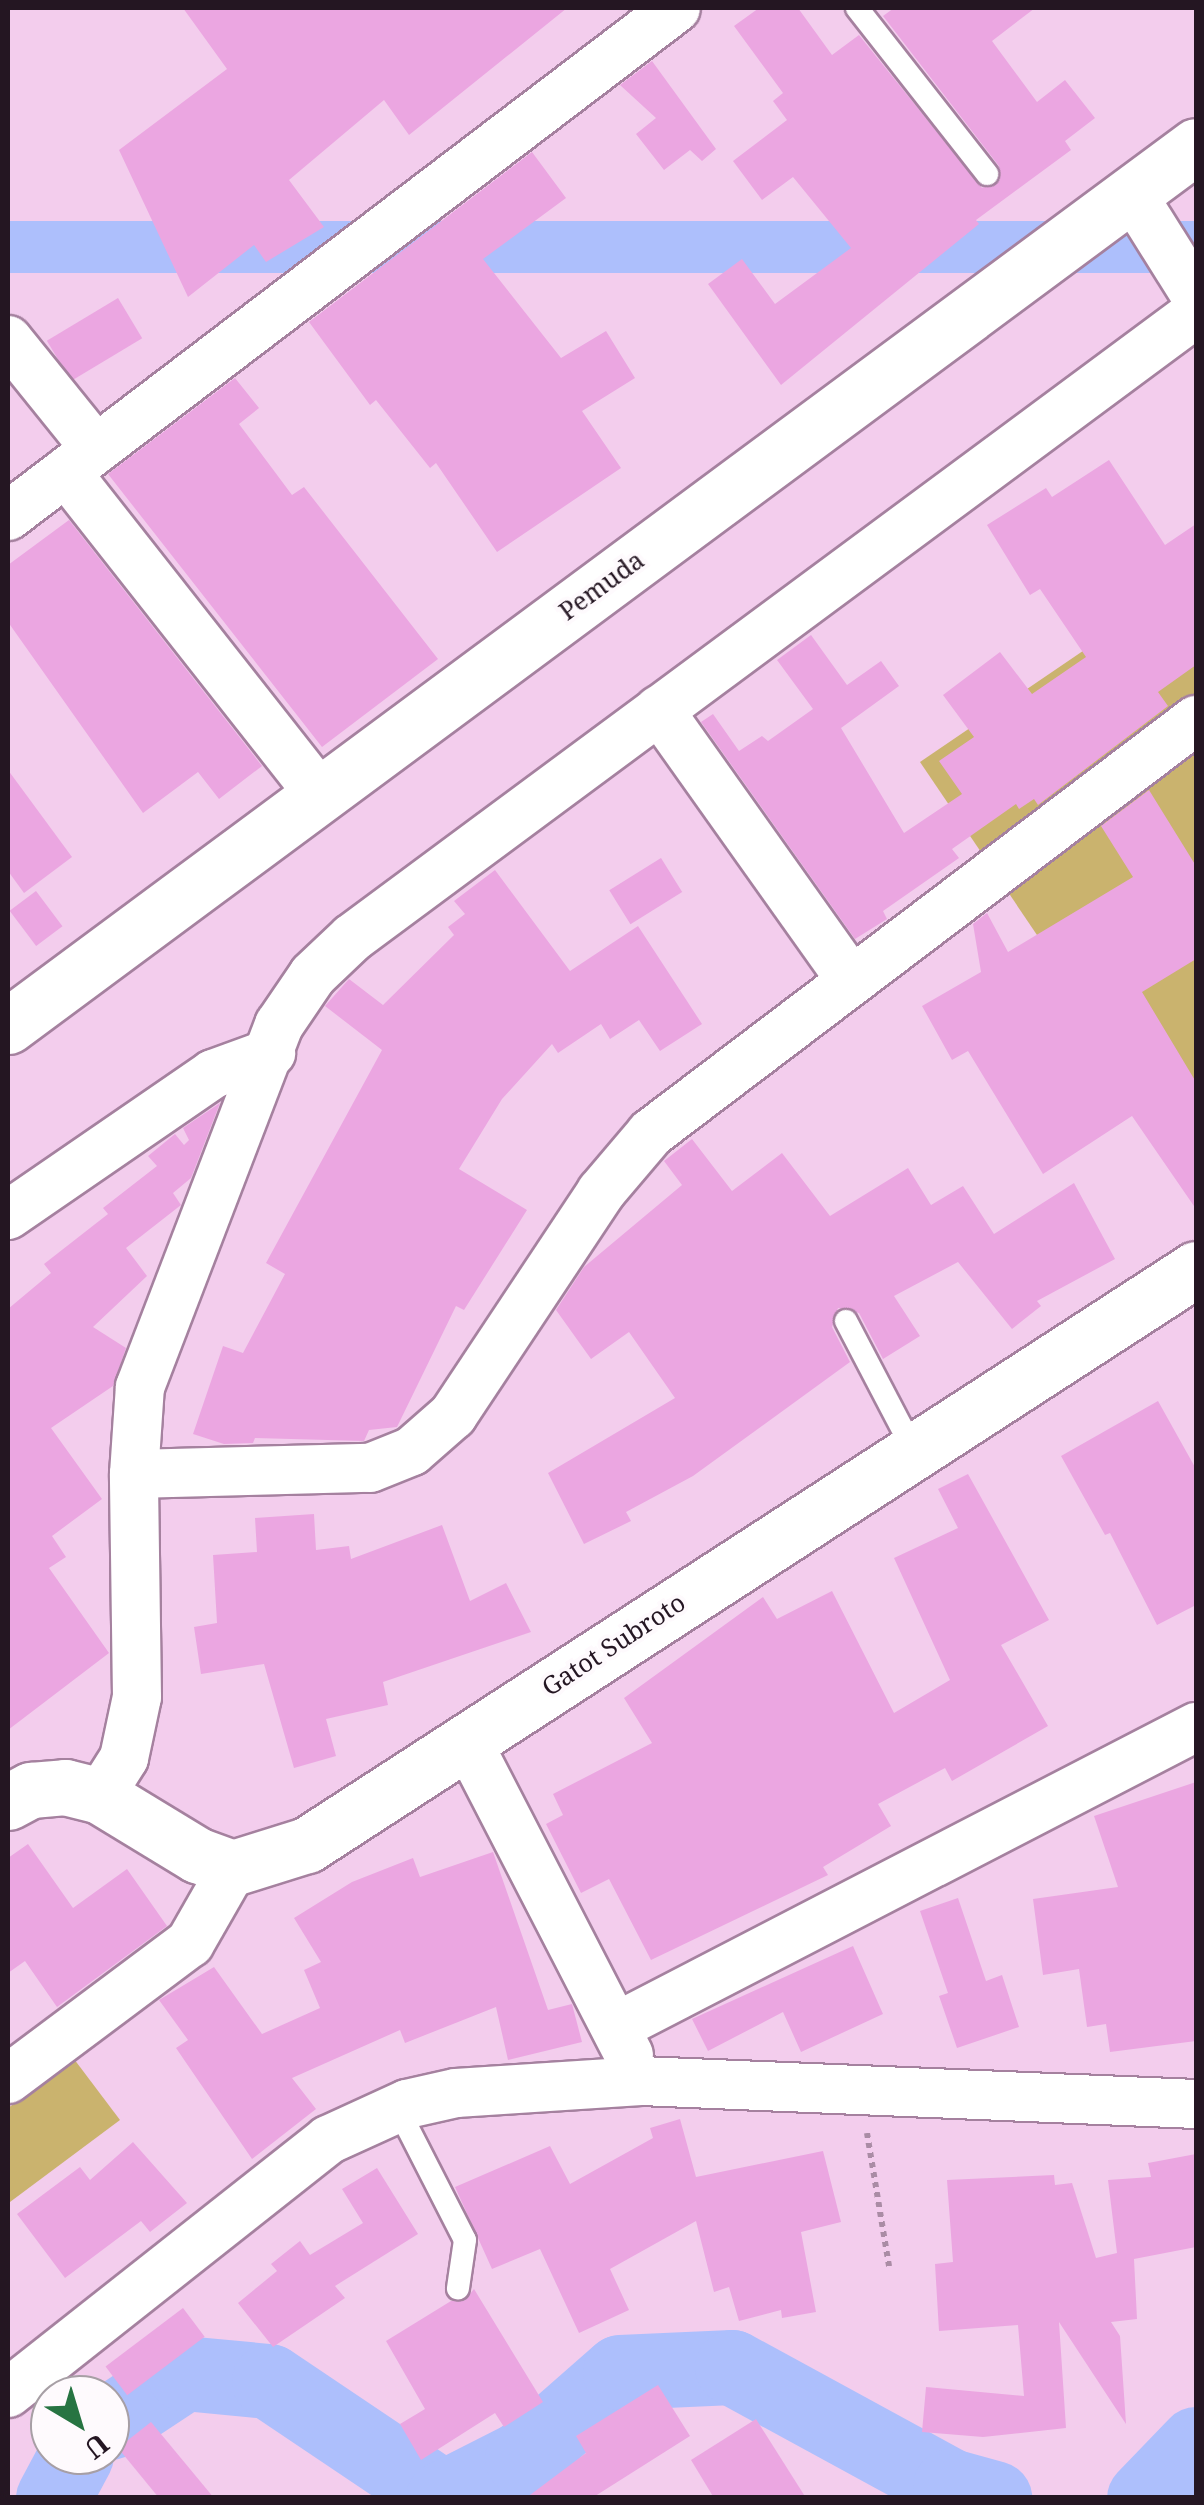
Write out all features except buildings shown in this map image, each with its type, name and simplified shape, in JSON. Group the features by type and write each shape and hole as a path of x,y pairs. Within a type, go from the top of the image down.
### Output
{"street":[{"path":"8,516 676,8"},
{"name":"Pemuda","path":"8,1026 319,794 1146,217 1196,146"},
{"path":"100,1796 124,1758 137,1698 134,1474 148,1357 279,1025 313,975 352,938 659,710 1194,297 1146,217"},
{"path":"8,340 81,460 319,794"},
{"path":"659,710 850,978"},
{"path":"134,1474 370,1468 412,1451 453,1415 622,1164 711,1082 1196,720"},
{"path":"8,1216 213,1074 270,1053"},
{"name":"Gatot Subroto","path":"233,1868 307,1845 1196,1269"},
{"path":"616,2028 1196,1727"},
{"path":"468,1741 641,2081"},
{"path":"8,1802 30,1790 65,1787 100,1796 196,1855 233,1868 190,1942 8,2079"},
{"path":"8,2393 328,2140 397,2107 456,2094 641,2081 1196,2104"}],"lane":[{"path":"857,8 987,174"},
{"path":"846,1322 914,1450"},
{"path":"397,2107 465,2240 458,2288"}],"path":[{"path":"860,2092 890,2266"}],"shaded area":[{"path":"1196,574 1196,1170 920,762"},
{"path":"74,2059 120,2120 10,2202 8,2108"}],"water":[{"path":"8,221 1196,221 1196,273 8,273"}],"waterway":[{"path":"130,2409 184,2373 269,2381 443,2498 522,2458 620,2372 732,2367 950,2486 994,2498"},
{"path":"1144,2498 1196,2444"},
{"path":"53,2498 65,2475"}]}
